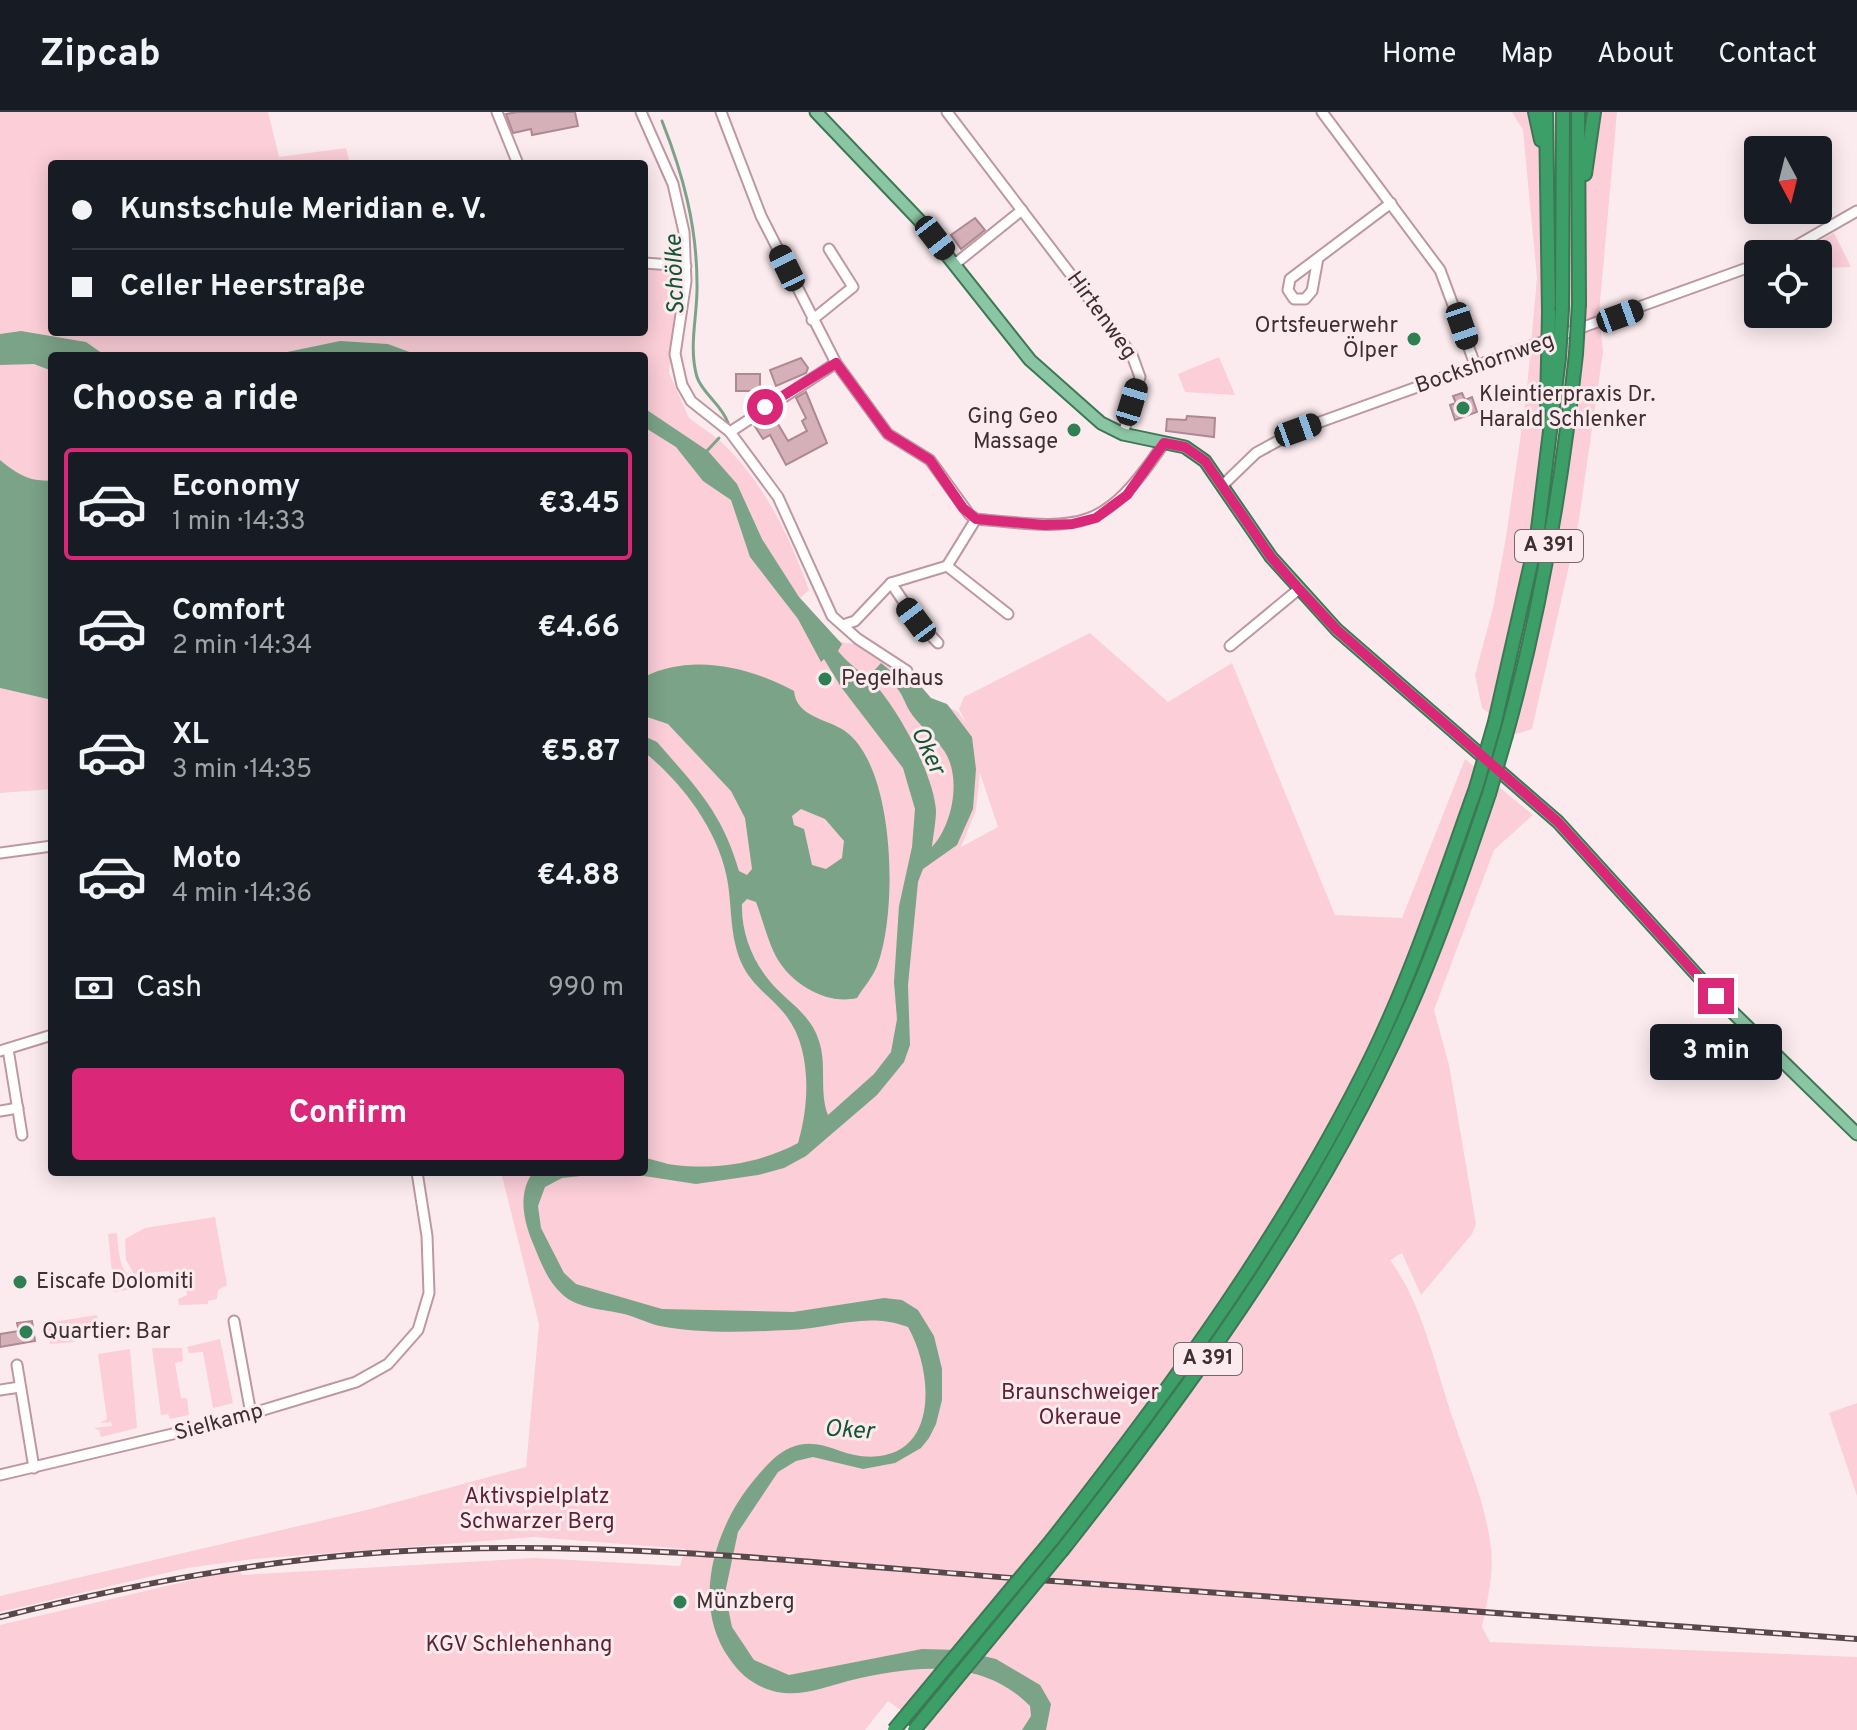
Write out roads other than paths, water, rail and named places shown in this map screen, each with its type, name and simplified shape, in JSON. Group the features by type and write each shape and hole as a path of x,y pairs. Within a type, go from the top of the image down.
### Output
{"highway":[{"path":"1535,112 1548,185"},
{"path":"1546,112 1556,310"},
{"name":"A 391","path":"894,1730 1052,1540 1203,1342 1322,1149 1373,1053 1403,984 1476,788 1521,613 1544,487 1554,360 1563,112"},
{"name":"A 391","path":"914,1730 1158,1426 1223,1338 1335,1156 1418,987 1489,794 1542,589 1567,434 1576,354 1580,209 1578,112"},
{"path":"1580,209 1594,112"}],"main road":[{"path":"816,112 919,220 1030,360 1093,417 1123,434 1197,453 1224,484 1271,557 1348,640 1558,822 1707,987 1857,1134"}],"street":[{"path":"497,112 516,160"},
{"path":"641,112 673,184 684,232 686,266 675,340 678,371 691,401 730,432 778,497 826,607 858,639 907,671"},
{"path":"721,112 745,181 836,363 888,434 930,460 963,508 976,519 1044,525 1072,524 1096,518 1127,495 1164,443"},
{"name":"Hirtenweg","path":"947,112 1138,367 1140,377 1123,434"},
{"path":"1322,112 1440,270 1476,367"},
{"path":"1318,258 1391,203"},
{"path":"955,264 1022,210"},
{"path":"1806,240 1857,211"},
{"path":"812,320 853,287 829,249"},
{"path":"648,263 686,266"},
{"name":"Bockshornweg","path":"1224,484 1256,453 1279,438 1744,269"},
{"path":"730,432 836,363"},
{"path":"843,625 855,621 891,583 947,566 976,519"},
{"path":"947,566 1008,614"},
{"path":"891,583 938,643"},
{"path":"1230,646 1299,589"},
{"path":"0,853 48,847"},
{"path":"22,1135 4,1050 48,1036"},
{"path":"0,1111 18,1108"},
{"name":"Sielkamp","path":"0,1475 251,1414 369,1376 399,1355 418,1330 426,1310 429,1279 423,1200 418,1176"},
{"path":"234,1321 251,1414"},
{"path":"17,1365 34,1468"},
{"path":"0,1390 20,1387"}],"waterway":[{"name":"Schölke","path":"662,121 682,181 694,242 697,295 694,365 703,388 728,423"},
{"name":"Schölke","path":"705,453 719,438"}],"railway":[{"path":"0,1617 168,1580 281,1563 395,1552 528,1548 753,1558 1857,1639"}],"place":[{"name":"Ortsfeuerwehr Ölper","path":"1414,339"},
{"name":"Kleintierpraxis Dr. Harald Schlenker","path":"1463,408"},
{"name":"Ging Geo Massage","path":"1074,430"},
{"name":"Pegelhaus","path":"825,679"},
{"name":"Eiscafe Dolomiti","path":"20,1282"},
{"name":"Quartier: Bar","path":"26,1332"},
{"name":"Münzberg","path":"680,1602"}],"water label":[{"name":"Oker","path":"927,751"},
{"name":"Oker","path":"849,1431"}],"park label":[{"name":"Braunschweiger Okeraue","path":"1080,1406"},
{"name":"Aktivspielplatz Schwarzer Berg","path":"537,1510"},
{"name":"KGV Schlehenhang","path":"519,1645"}]}
